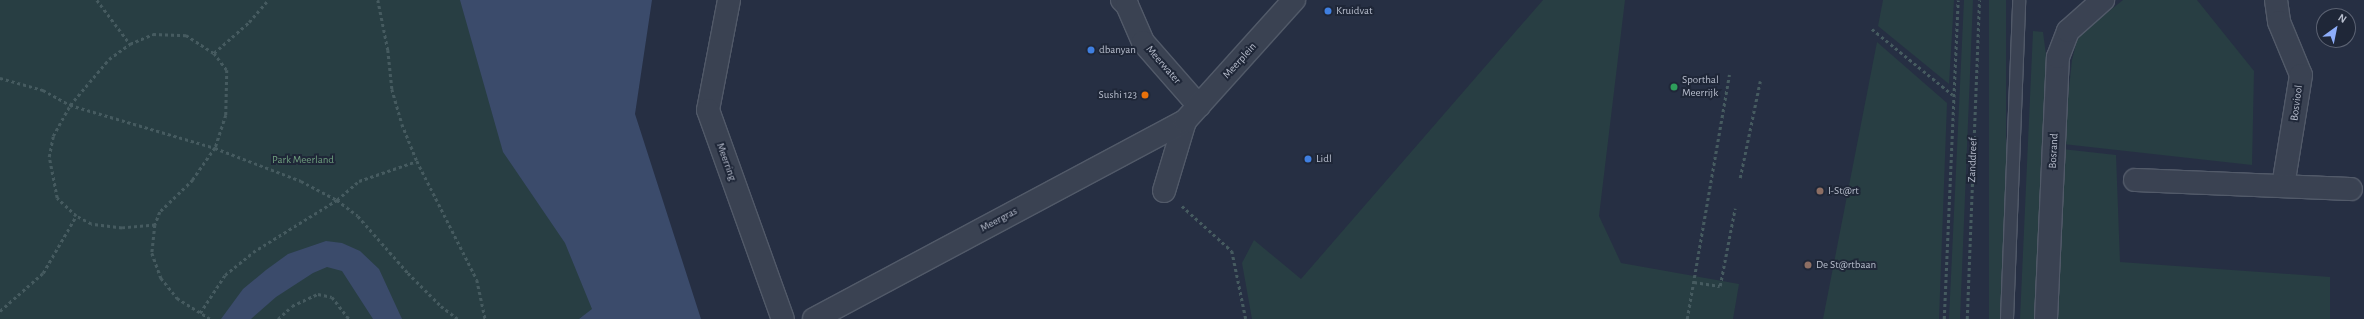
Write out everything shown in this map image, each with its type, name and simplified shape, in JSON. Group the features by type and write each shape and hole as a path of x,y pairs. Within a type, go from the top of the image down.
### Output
{"street":[{"name":"Meerring","path":"729,0 708,110 783,319"},
{"name":"Meerwater","path":"1122,0 1127,5 1143,42 1192,114"},
{"name":"Meerplein","path":"1192,114 1294,0"},
{"name":"Bosrand","path":"2046,319 2058,56 2068,31 2104,0"},
{"name":"Bosviool","path":"2276,0 2279,22 2301,76 2283,186"},
{"path":"1164,191 1192,114"},
{"name":"Meergras","path":"814,319 1192,114"},
{"path":"2135,180 2352,189"}],"lane":[{"path":"2007,319 2019,0"}],"path":[{"path":"97,0 130,44"},
{"path":"214,53 249,22 268,0"},
{"path":"378,0 388,50 392,89 417,161 478,280 485,319"},
{"path":"1944,319 1958,0"},
{"name":"Zanddreef","path":"1966,319 1979,0"},
{"path":"1872,28 1954,96"},
{"path":"155,225 106,227 91,224 76,216 57,198 49,157 53,136 70,105 109,59 130,44 153,34 186,35 214,53 226,70 226,115 215,148 193,180 160,212 155,225 152,253 161,278 177,298 212,319"},
{"path":"1687,319 1702,242 1729,75"},
{"path":"0,78 43,90 70,105 215,148 301,181 337,200 358,216 414,278 458,319"},
{"path":"1740,178 1760,81"},
{"path":"200,313 225,275 254,252 337,200 359,181 417,161"},
{"path":"1164,191 1232,251 1246,319"},
{"path":"1694,282 1720,286 1735,208"},
{"path":"0,311 43,273 76,216"},
{"path":"278,319 292,306 318,294 332,297 349,319"}],"green space":[{"name":"Park Meerland","path":"0,0 488,0 607,319 0,319"},
{"path":"1543,0 1625,0 1599,216 1621,263 1739,284 1733,319 1252,319 1242,263 1254,240 1301,279"},
{"path":"1883,0 1954,0 1949,84 1878,26"},
{"path":"1964,0 1973,0 1960,319 1949,319"},
{"path":"1989,0 2006,0 2006,319 1989,319"},
{"path":"2123,0 2197,0 2254,71 2252,165 2063,144 2072,60 2078,36"},
{"path":"2033,31 2043,32 2046,55 2035,319 2020,319"},
{"path":"1877,42 1947,103 1939,319 1823,319"},
{"path":"2062,149 2116,155 2120,262 2330,277 2330,319 2058,319"}],"water":[{"path":"460,0 652,0 635,114 701,319 579,319 592,309 565,243 503,152"},
{"path":"326,241 342,243 360,251 379,269 402,319 373,319 342,271 327,267 313,273 276,297 251,319 221,319 243,289 266,270 288,254"}],"place":[{"name":"Kruidvat","path":"1328,11"},
{"name":"dbanyan","path":"1091,50"},
{"name":"Sporthal Meerrijk","path":"1674,87"},
{"name":"Sushi 123","path":"1145,95"},
{"name":"Lidl","path":"1308,159"},
{"name":"I-St@rt","path":"1820,191"},
{"name":"De St@rtbaan","path":"1808,265"}]}
